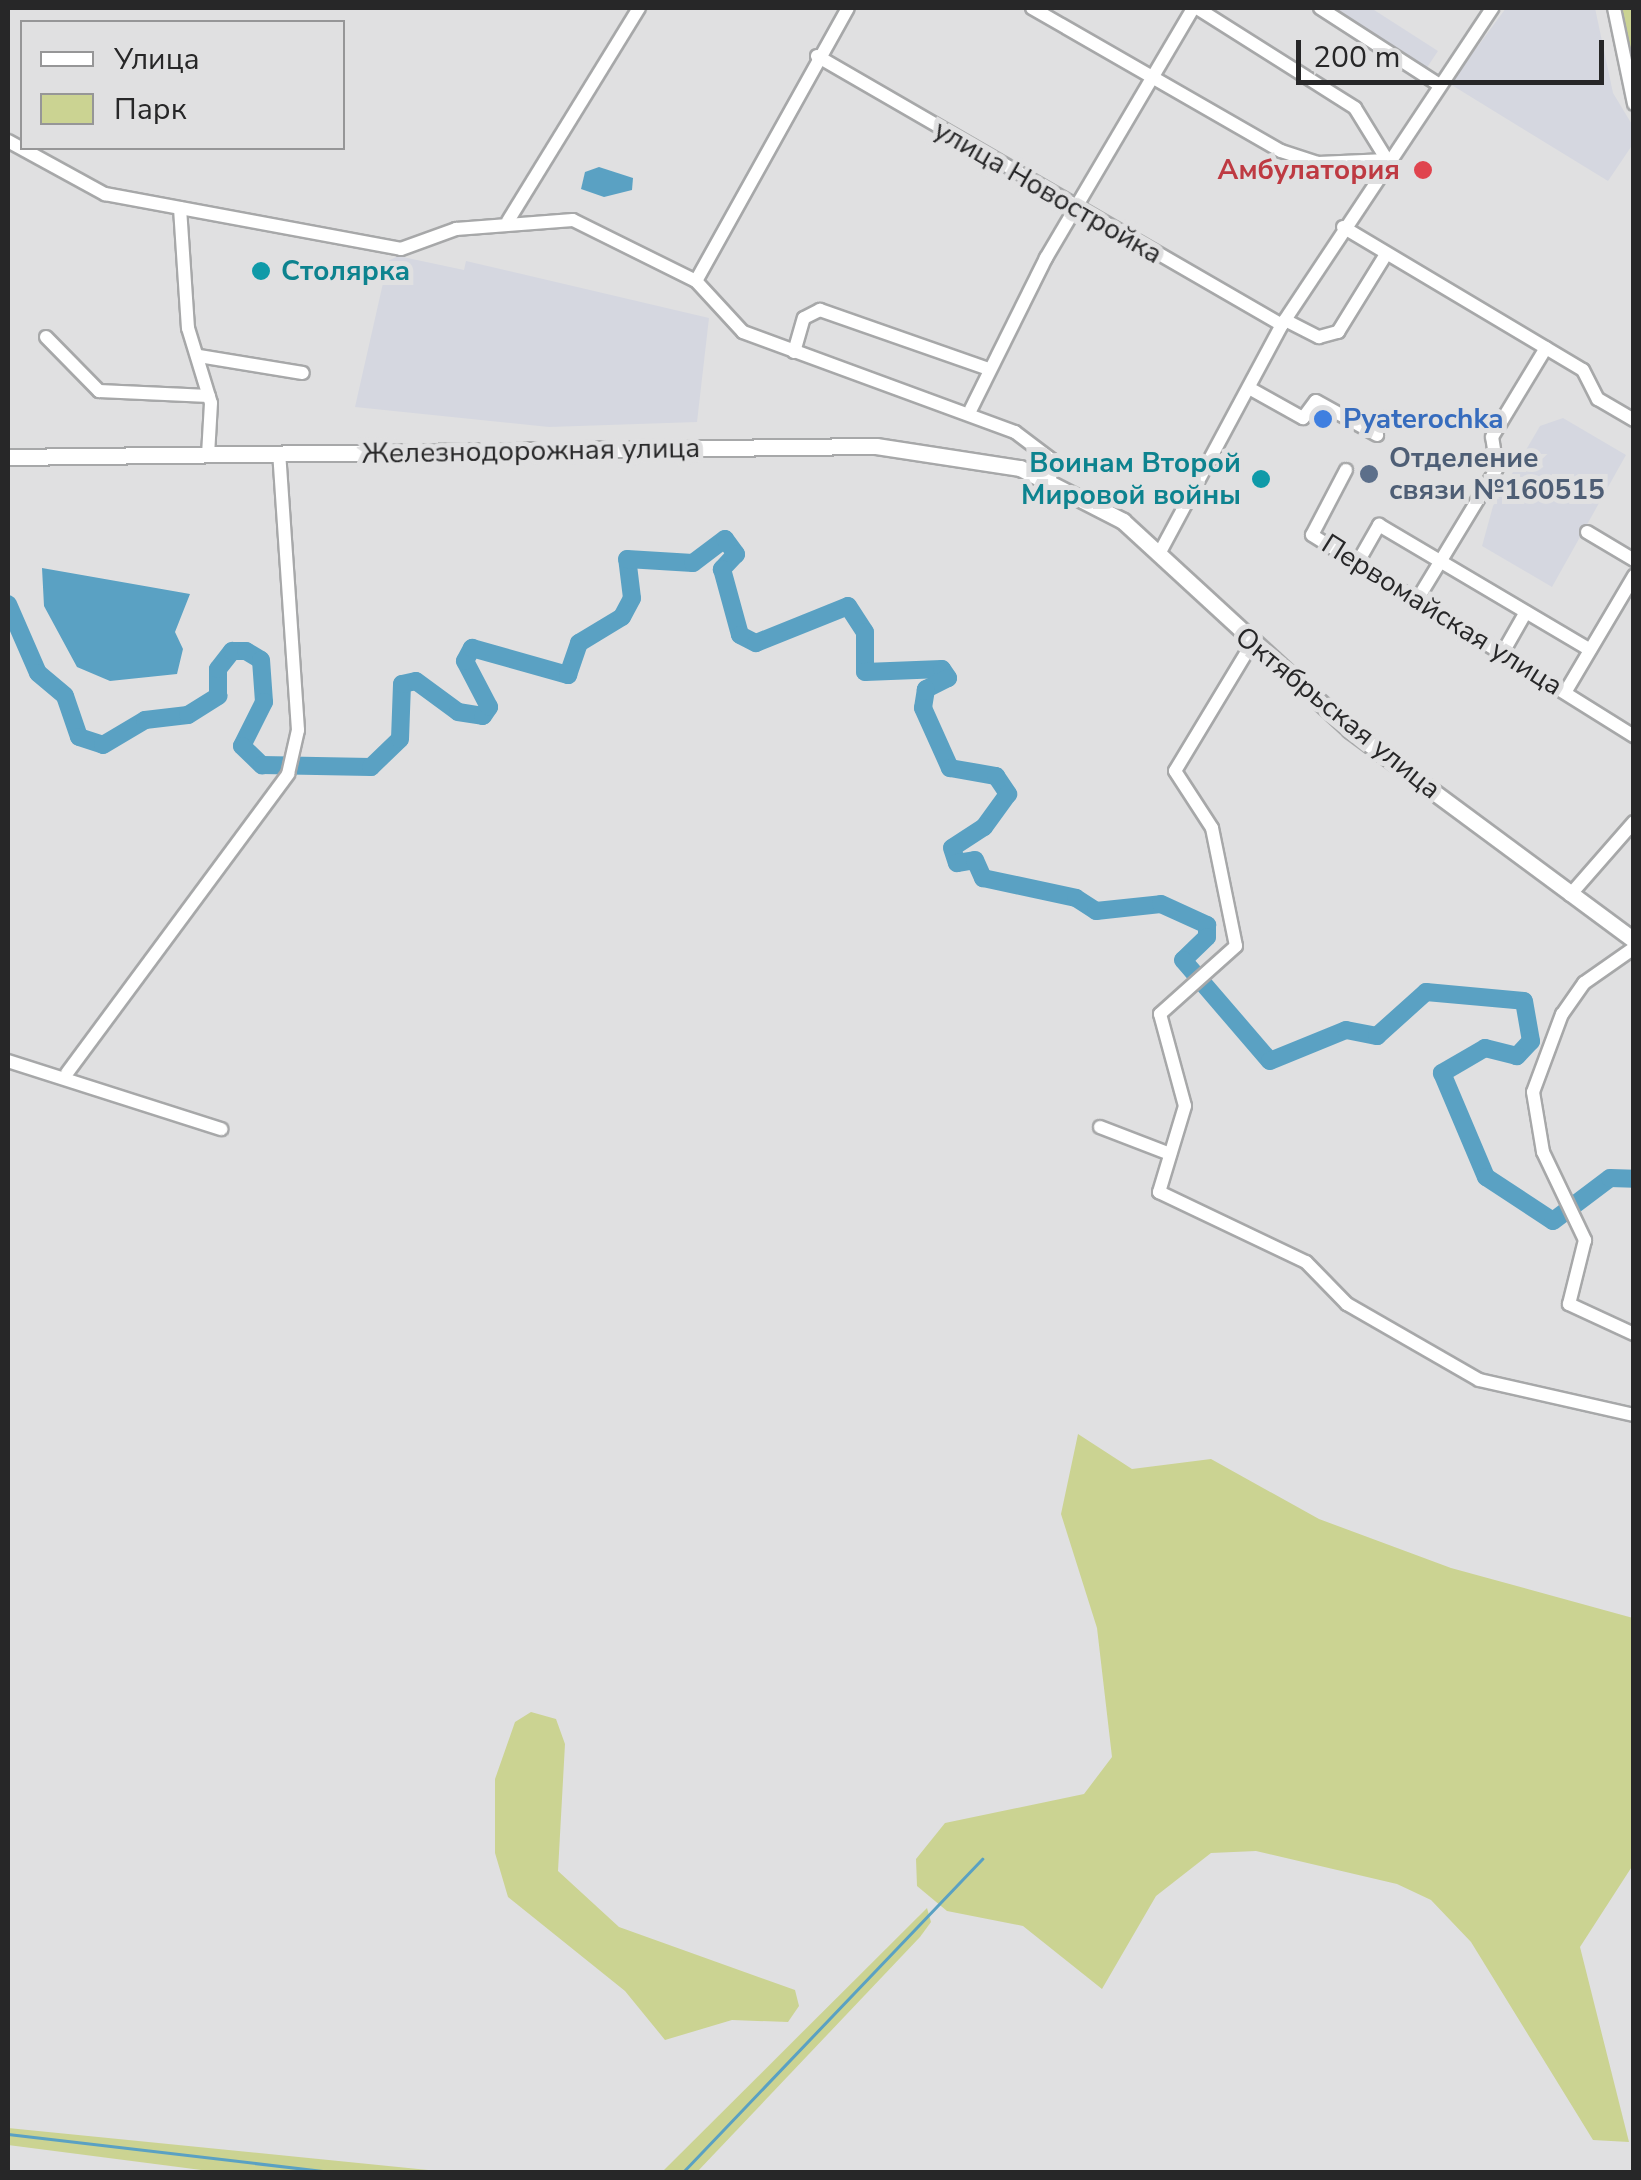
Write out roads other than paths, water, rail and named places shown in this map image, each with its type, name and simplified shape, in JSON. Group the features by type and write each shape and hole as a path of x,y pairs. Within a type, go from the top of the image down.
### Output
{"street":[{"path":"508,221 639,8"},
{"path":"696,281 817,56 848,8"},
{"path":"1032,8 1151,70 1281,152 1318,163 1387,160"},
{"path":"971,410 986,368 1073,209 1151,70 1195,8 1355,108 1387,160"},
{"path":"1320,8 1438,84"},
{"path":"1159,554 1283,323 1387,160 1492,8"},
{"path":"1614,8 1634,104"},
{"name":"улица Новостройка","path":"817,56 1073,209 1283,323 1319,337 1338,332 1386,256"},
{"path":"24,150 104,194 402,249 508,221 574,220 696,281 742,332 971,410 1052,460 1050,480"},
{"path":"180,208 188,328 209,396 208,455"},
{"path":"1343,228 1546,348 1634,420"},
{"path":"794,352 804,318 820,310 986,368"},
{"path":"46,337 99,391 209,396"},
{"path":"1417,600 1498,468 1492,438 1546,348"},
{"path":"199,356 303,373"},
{"path":"1249,388 1303,418 1316,401 1377,435"},
{"name":"Железнодорожная улица","path":"8,457 876,446 948,452 1050,480"},
{"path":"67,1072 288,774 293,755 279,454"},
{"name":"Первомайская улица","path":"1346,470 1312,535 1634,736"},
{"name":"Октябрьская улица","path":"1050,480 1090,497 1159,554 1251,644 1570,895 1634,940"},
{"path":"1358,562 1380,526 1590,650"},
{"path":"1587,532 1634,560"},
{"path":"1566,692 1634,576"},
{"path":"1502,654 1526,612"},
{"path":"1251,644 1175,772 1212,828 1236,946 1160,1014 1186,1106 1159,1192 1306,1262 1347,1304 1479,1380 1634,1415"},
{"path":"1570,895 1634,822"},
{"path":"1634,948 1584,984 1536,1073 1534,1122 1576,1211 1585,1240 1569,1304 1634,1334"},
{"path":"8,1061 67,1072 221,1129"},
{"path":"1100,1128 1170,1154"}],"water":[{"path":"599,167 633,178 632,190 604,197 581,189 585,172"},
{"path":"42,568 190,594 175,632 183,649 177,674 110,681 77,667 44,606"}],"waterway":[{"path":"8,604 38,673 65,696 79,737 103,745 145,720 188,715 218,696 218,669 232,651 246,651 261,660 264,702 242,746 262,765 371,767 400,739 402,684 416,681 458,712 483,716 489,707 465,661 472,648 568,675 579,643 622,617 632,598 627,559 693,563 725,539 736,554 722,569 740,635 756,643 848,606 865,632 865,672 942,669 948,678 926,689 923,708 950,768 996,776 1008,794 984,827 952,848 957,863 975,860 983,878 1076,898 1096,911 1161,904 1207,925 1207,937 1183,960 1270,1061 1346,1030 1377,1036 1426,992 1524,1001 1531,1041 1517,1056 1485,1048 1442,1073 1486,1177 1553,1221 1610,1178 1634,1179"},
{"path":"683,2172 982,1859"},
{"path":"8,2134 331,2172"}],"place":[{"name":"Амбулатория","path":"1423,170"},
{"name":"Столярка","path":"261,271"},
{"name":"Pyaterochka","path":"1323,419"},
{"name":"Отделение связи №160515","path":"1369,474"},
{"name":"Воинам Второй Мировой войны","path":"1261,479"}]}
